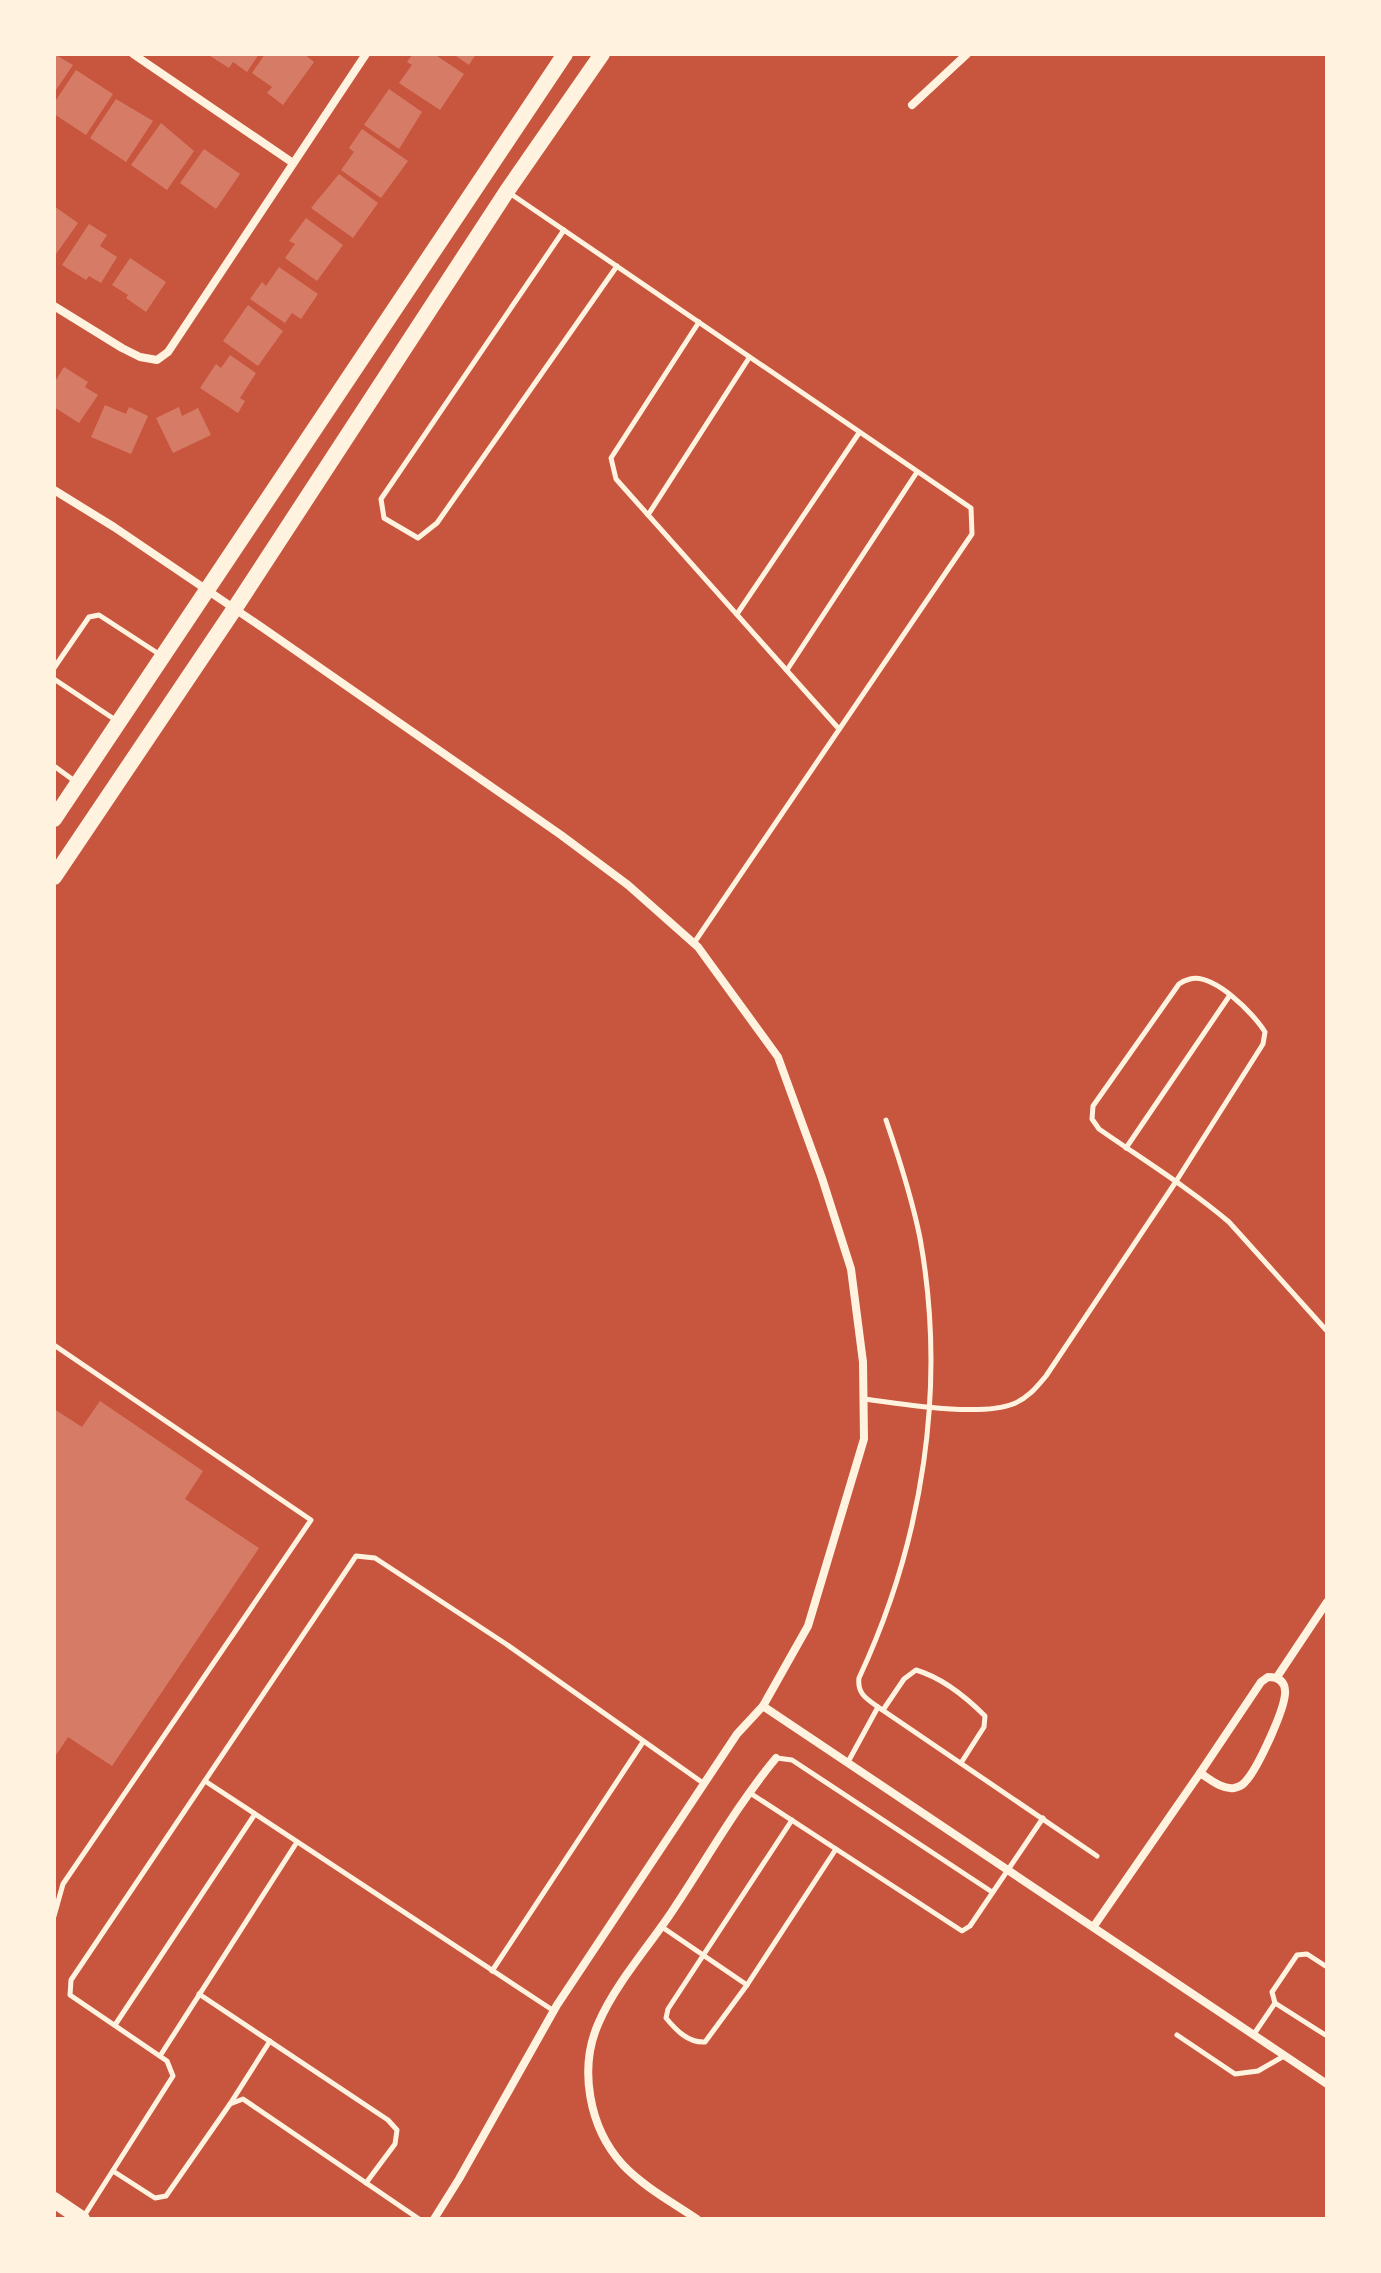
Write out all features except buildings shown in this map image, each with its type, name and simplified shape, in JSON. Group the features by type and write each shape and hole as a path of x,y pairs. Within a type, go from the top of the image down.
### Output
{"main road":[{"path":"56,811 163,657 565,54"},
{"path":"54,877 235,608 507,191 602,54"},
{"path":"54,2200 82,2219"}],"street":[{"path":"133,54 293,163"},
{"path":"54,306 140,357 157,360 177,341 366,54"},
{"path":"912,105 967,54"},
{"path":"54,490 235,608 561,835 628,885 694,943 778,1057 851,1269 863,1362 864,1439 808,1626 763,1706 737,1734 554,2011 434,2219"},
{"path":"1277,1677 1327,1602"},
{"path":"1094,1926 1261,1682 1268,1677 1277,1677 1283,1682 1286,1693 1283,1706 1253,1772 1243,1785 1228,1788 1200,1773"},
{"path":"763,1706 1327,2084"},
{"path":"697,2219 645,2184 623,2164 599,2129 589,2095 593,2041 600,2020 776,1758"}],"lane":[{"path":"507,191 971,508 972,534 694,943"},
{"path":"564,230 381,499 384,518 418,538 437,523 617,266"},
{"path":"699,322 611,458 616,479 839,729"},
{"path":"648,515 749,358"},
{"path":"737,614 859,433"},
{"path":"787,670 917,472"},
{"path":"54,668 89,617 99,615 163,657"},
{"path":"54,679 119,722"},
{"path":"54,766 78,783"},
{"path":"863,1399 930,1408 1011,1405 1031,1394 1046,1376 1175,1183 1263,1044 1265,1032 1256,1017 1230,995 1206,981 1192,978 1179,984 1093,1106 1092,1119 1099,1129 1175,1183 1229,1222 1327,1331"},
{"path":"1126,1148 1230,995"},
{"path":"886,1120 920,1237 931,1326 933,1375 915,1518 896,1588 858,1687 860,1693 881,1709 1097,1856"},
{"path":"54,1345 311,1520 63,1884 54,1916"},
{"path":"82,2219 173,2076 167,2061 70,1995 71,1980 356,1556 375,1558 506,1644 704,1784"},
{"path":"848,1762 881,1709 904,1679 916,1670 934,1676 985,1716 984,1727 961,1763"},
{"path":"492,1971 643,1742"},
{"path":"776,1758 792,1760 992,1892"},
{"path":"205,1781 554,2011"},
{"path":"750,1793 962,1931 970,1926 1043,1818"},
{"path":"115,2025 255,1814"},
{"path":"792,1820 668,2009 666,2018 675,2029 695,2043 705,2042 747,1985 836,1849"},
{"path":"160,2056 297,1842"},
{"path":"54,1878 63,1884"},
{"path":"662,1927 747,1985"},
{"path":"1327,1967 1307,1954 1297,1955 1272,1992 1275,2003 1327,2036"},
{"path":"199,1994 388,2120 397,2130 395,2144 366,2183"},
{"path":"1254,2034 1275,2003"},
{"path":"1177,2035 1235,2074 1258,2071 1285,2056"},
{"path":"113,2171 155,2198 166,2196 270,2041"},
{"path":"230,2104 243,2099 419,2219"}]}
